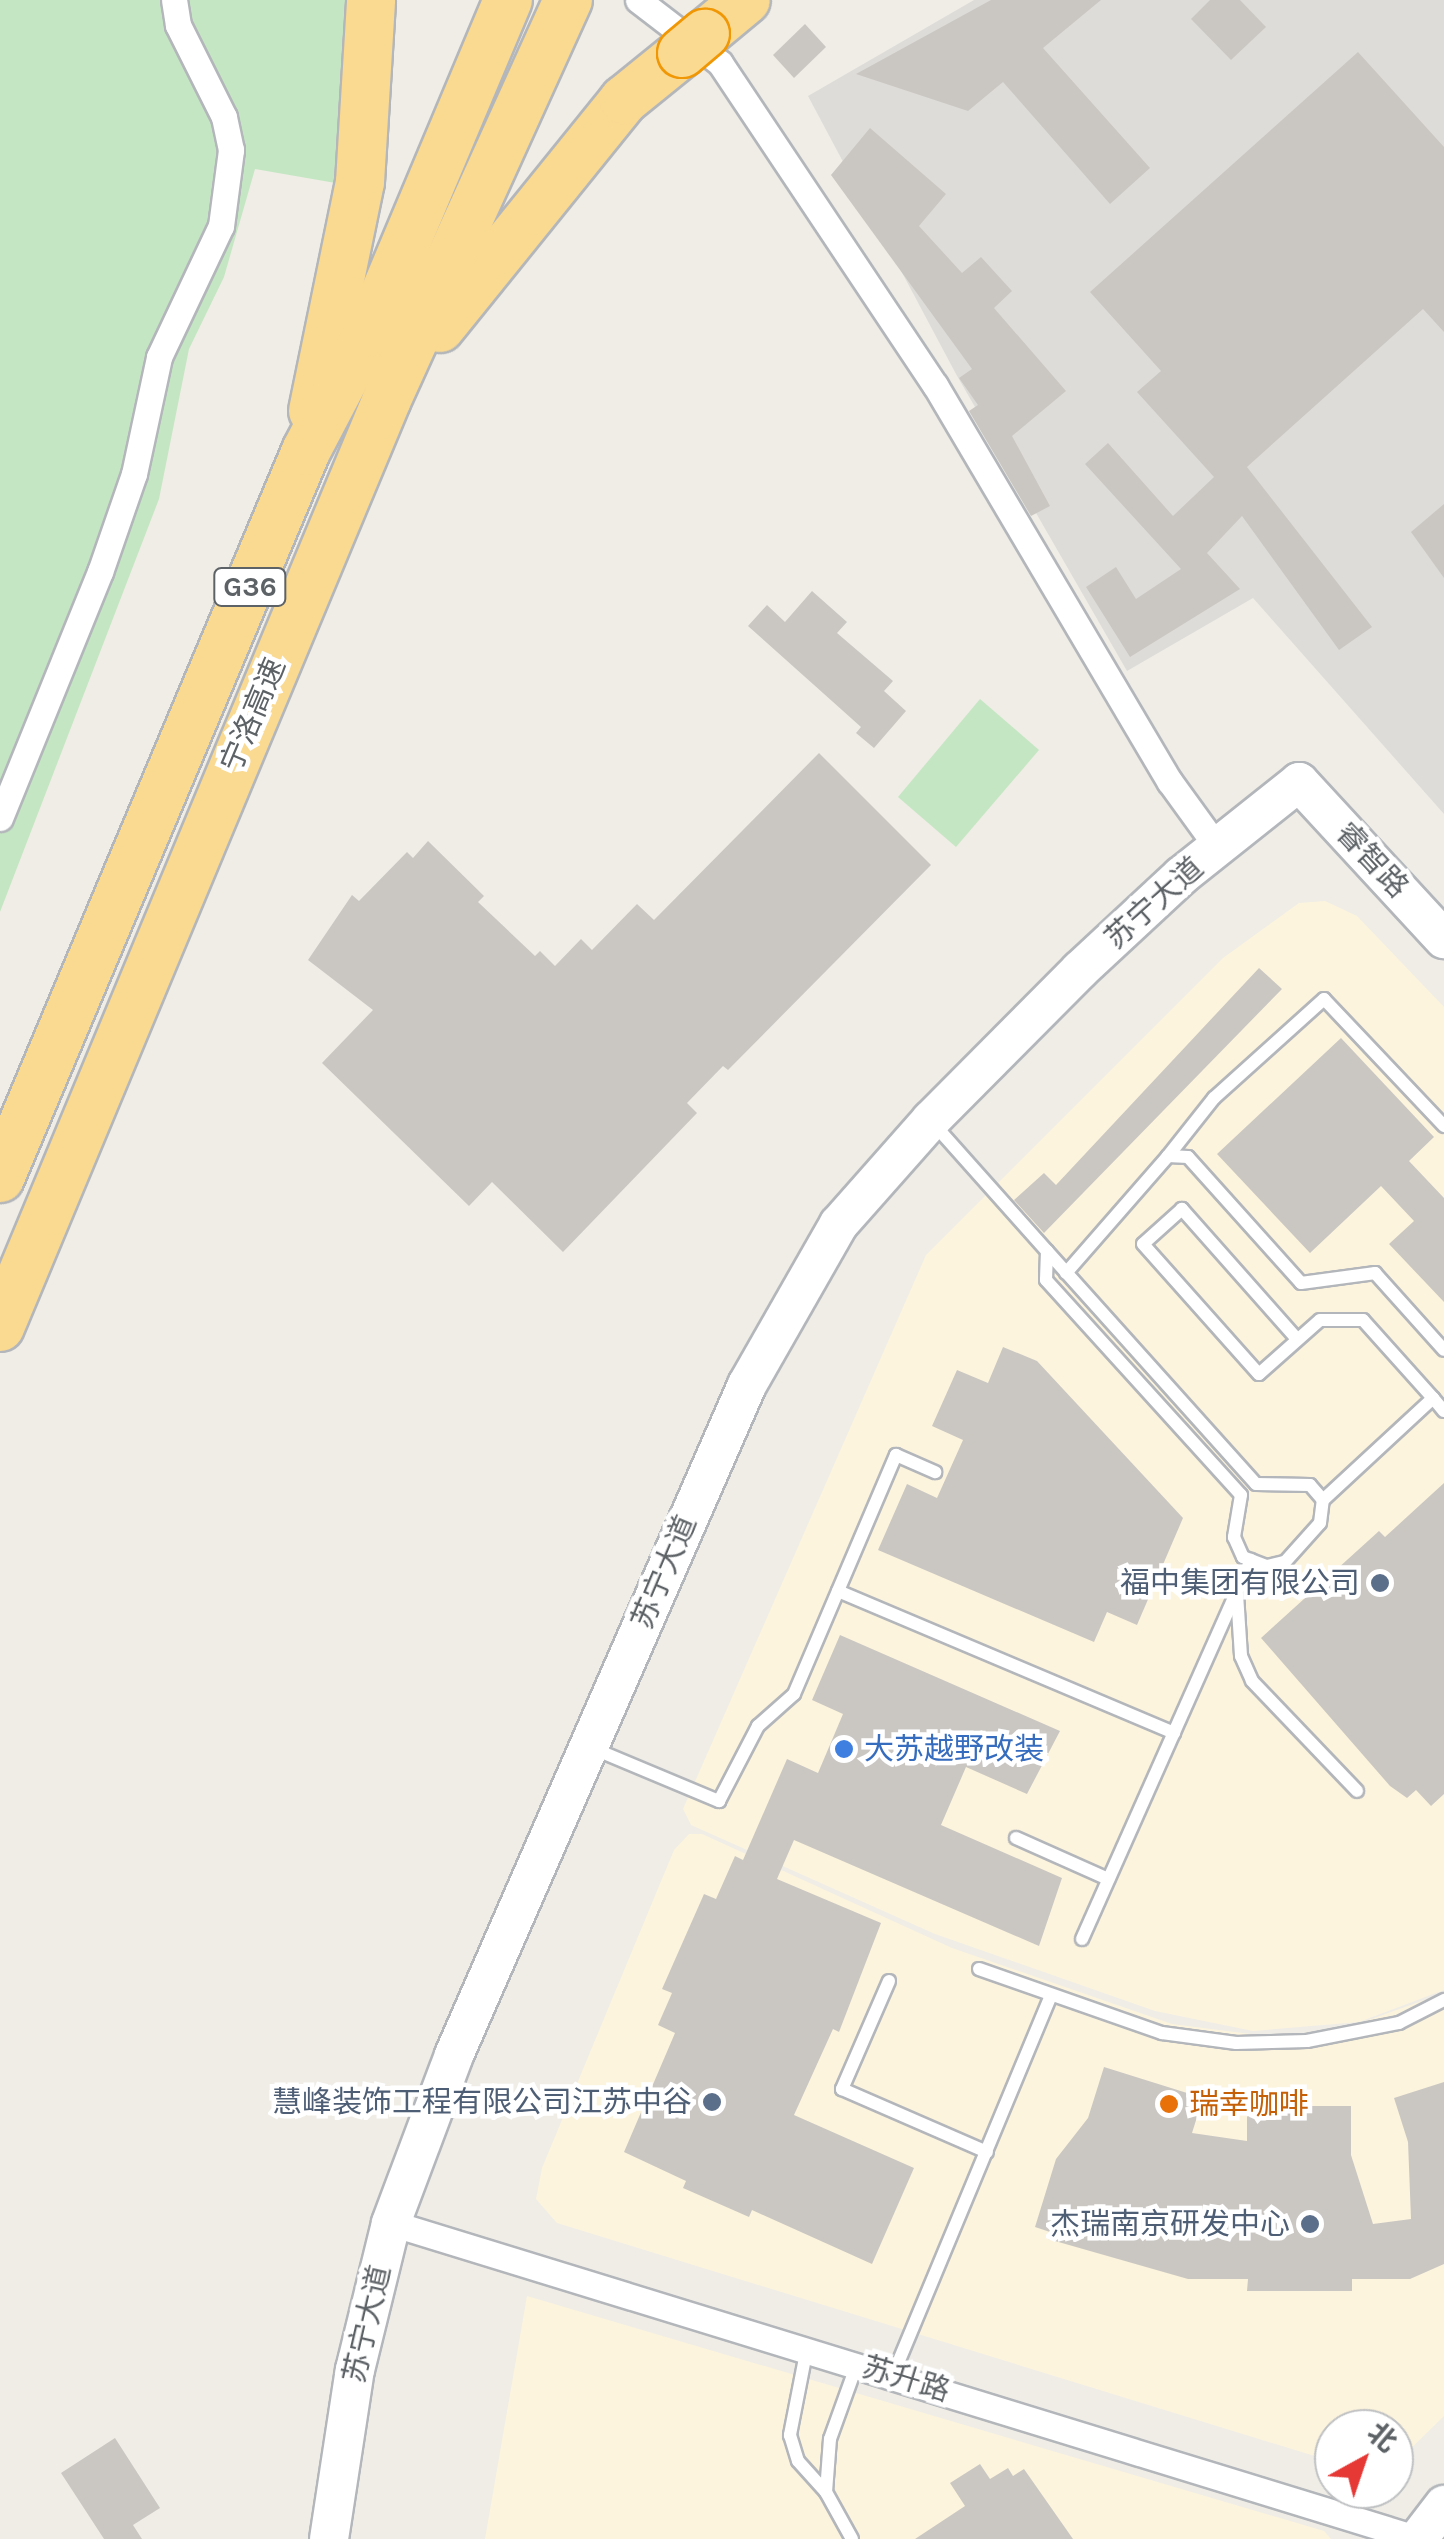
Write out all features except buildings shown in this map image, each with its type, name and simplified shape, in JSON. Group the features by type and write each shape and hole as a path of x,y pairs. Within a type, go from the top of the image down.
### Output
{"highway":[{"path":"306,451 360,182 372,0"},
{"name":"宁洛高速","path":"0,1178 306,451 368,333 508,0"},
{"name":"宁洛高速","path":"0,1327 387,399 568,0"},
{"path":"387,399 508,238 624,100 746,0"}],"street":[{"path":"0,818 100,572 134,474 159,358 221,226 231,150 224,117 178,25 174,0"},
{"path":"638,0 720,63 935,385 1142,737 1217,847"},
{"name":"苏宁大道","path":"329,2539 354,2370 391,2223 454,2055 746,1385 799,1288 839,1224 931,1120 1080,970 1217,847 1299,782"},
{"name":"睿智路","path":"1299,782 1444,938"},
{"name":"苏升路","path":"391,2223 1418,2539"},
{"path":"1418,2539 1444,2504"}],"lane":[{"path":"1066,1272 1214,1098 1324,998 1444,1126"},
{"path":"931,1120 1256,1484 1310,1485 1323,1500"},
{"path":"1168,1156 1188,1157 1301,1283 1375,1273 1444,1350"},
{"path":"1297,1340 1182,1209 1143,1244 1259,1374 1320,1320 1363,1320 1444,1410"},
{"path":"1047,1251 1046,1280 1242,1496 1234,1537 1251,1560 1267,1566 1285,1562 1320,1523 1323,1500 1433,1398"},
{"path":"590,1747 720,1802 758,1726 794,1694 896,1456 934,1472"},
{"path":"1082,1938 1251,1560"},
{"path":"838,1591 1174,1733"},
{"path":"1237,1592 1240,1656 1252,1681 1356,1790"},
{"path":"1016,1838 1108,1879"},
{"path":"979,1969 1162,2033 1236,2043 1307,2040 1399,2023 1444,2000"},
{"path":"889,1981 842,2088 986,2152"},
{"path":"893,2375 1051,1996"},
{"path":"807,2348 790,2436 798,2461 826,2492 852,2539"},
{"path":"826,2492 830,2439 858,2364"}],"shaded area":[{"path":"974,0 1444,0 1444,814 1253,598 1127,671 956,374 808,96"},
{"path":"1325,901 1357,916 1444,1007 1444,1990 1359,2022 1253,2031 1155,2011 935,1934 691,1825 683,1809 926,1255 1223,958 1299,903"},
{"path":"689,1834 702,1834 952,1948 1172,2024 1274,2037 1349,2027 1444,1993 1444,2416 1414,2445 1414,2409 1314,2409 1314,2456 557,2223 536,2199 542,2168 674,1850"},
{"path":"527,2296 1324,2531 1331,2539 485,2539"}],"green space":[{"path":"0,0 345,0 347,185 255,169 224,277 189,349 159,499 0,912"},
{"path":"980,699 1039,750 956,847 898,797"}],"place":[{"name":"福中集团有限公司","path":"1380,1583"},
{"name":"大苏越野改装","path":"844,1749"},
{"name":"慧峰装饰工程有限公司江苏中谷","path":"712,2102"},
{"name":"瑞幸咖啡","path":"1169,2104"},
{"name":"杰瑞南京研发中心","path":"1310,2224"}]}
